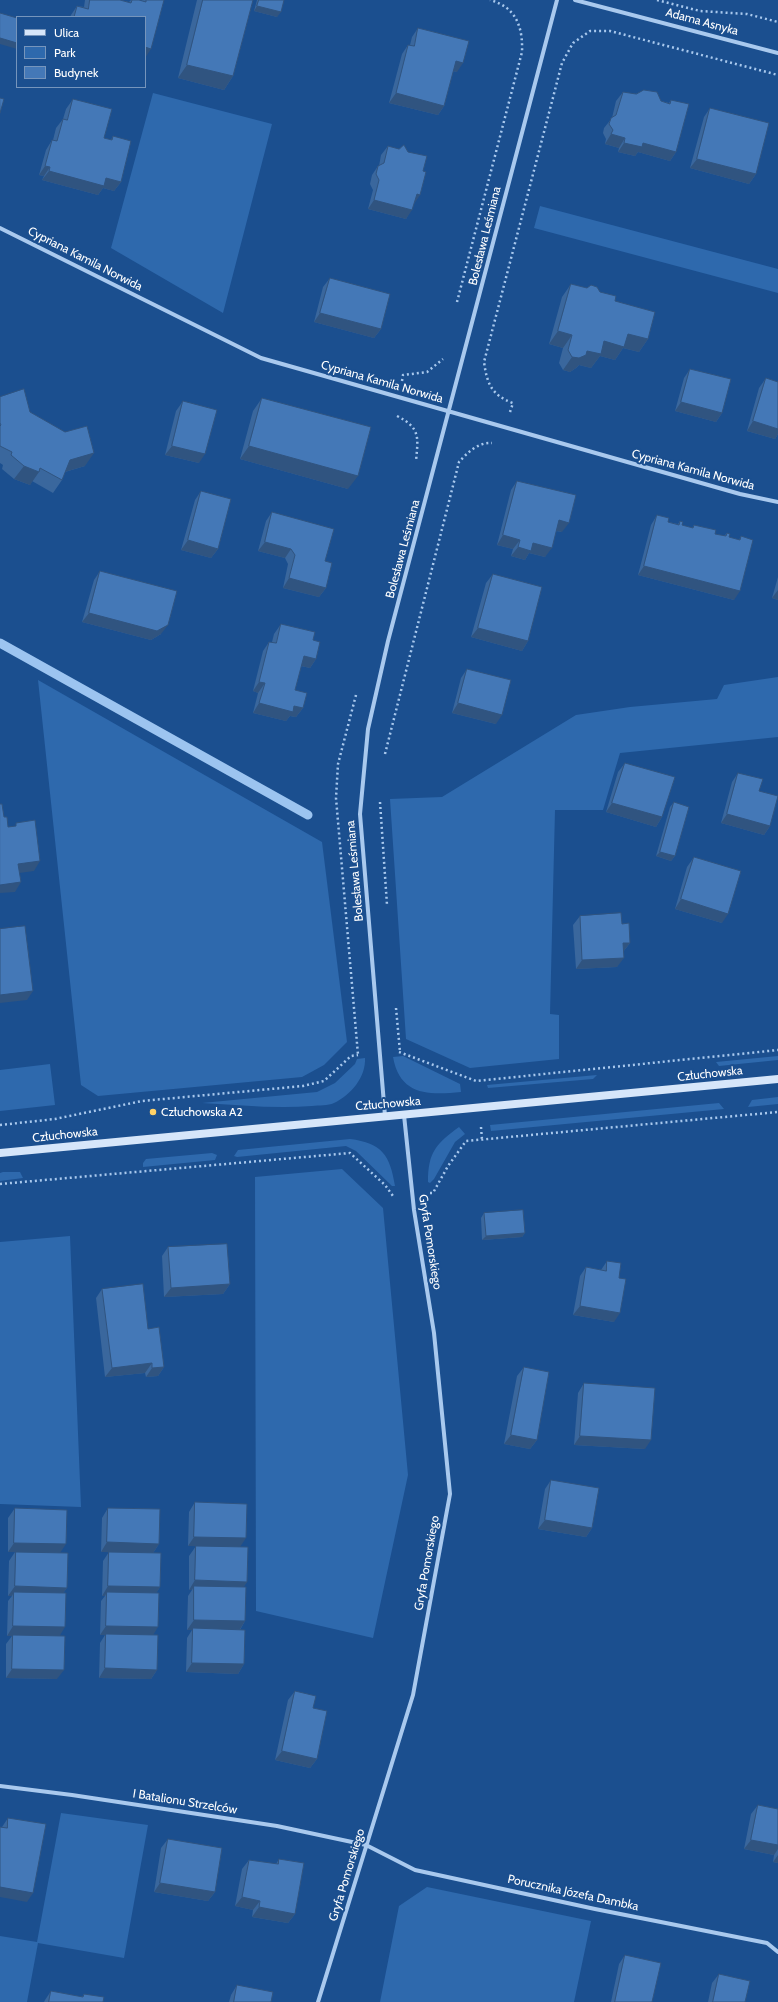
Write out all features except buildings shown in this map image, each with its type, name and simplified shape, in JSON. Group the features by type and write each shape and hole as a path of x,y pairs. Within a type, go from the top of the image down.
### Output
{"main road":[{"name":"Człuchowska","path":"0,1153 778,1080"}],"street":[{"name":"Bolesława Leśmiana","path":"385,1116 360,814 368,729 388,641 450,412 558,0"},
{"name":"Adama Asnyka","path":"575,0 778,53"},
{"name":"Cypriana Kamila Norwida","path":"0,228 261,358 740,494 778,502"},
{"name":"Gryfa Pomorskiego","path":"318,2002 413,1695 450,1494 434,1333 414,1210 404,1114"},
{"name":"I Batalionu Strzelców","path":"0,1786 72,1795 277,1826 366,1845"},
{"name":"Porucznika Józefa Dambka","path":"366,1845 415,1870 595,1909 766,1943 778,1952"}],"path":[{"path":"490,0 500,3 516,16 523,36 522,52"},
{"path":"657,0 700,11 747,14 778,22"},
{"path":"383,761 459,462 467,452 485,443 501,444 513,403 502,399 487,382 484,362 562,63 573,43 590,32 610,32 778,75"},
{"path":"380,799 387,909"},
{"path":"395,1001 400,1052 476,1081 778,1050"},
{"path":"0,1125 54,1119 142,1101 303,1086 324,1081 351,1056 358,1055"},
{"path":"433,1193 448,1166 466,1141 778,1112"},
{"path":"0,1184 350,1153 385,1185 393,1196"}],"green space":[{"path":"153,93 272,124 223,313 111,248"},
{"path":"540,206 778,269 778,293 534,228"},
{"path":"778,677 778,737 620,753 603,810 555,810 550,1014 559,1015 559,1059 470,1068 406,1039 390,799 442,797 576,715 630,707 717,699 724,685"},
{"path":"38,680 322,842 347,1042 324,1065 302,1077 98,1096 81,1085"},
{"path":"403,1056 460,1084 461,1092 427,1093 409,1086 402,1079 397,1070 393,1057"},
{"path":"778,1056 778,1060 719,1066 716,1062"},
{"path":"365,1058 363,1072 356,1085 340,1100 332,1104 285,1107 202,1103 317,1092 335,1083 355,1064 357,1059"},
{"path":"50,1064 55,1105 0,1111 0,1070"},
{"path":"597,1075 593,1079 488,1088 487,1085"},
{"path":"778,1097 778,1104 748,1107 752,1100"},
{"path":"719,1103 724,1109 491,1131 490,1125"},
{"path":"459,1127 465,1134 455,1142 434,1179 430,1183 428,1182 428,1172 435,1150 444,1139"},
{"path":"350,1139 370,1144 383,1152 390,1166 395,1186 392,1186 356,1151 346,1146 237,1157 234,1156 238,1150"},
{"path":"212,1153 217,1155 215,1160 143,1167 143,1163 146,1159"},
{"path":"342,1169 383,1208 408,1475 373,1638 256,1611 255,1177"},
{"path":"20,1172 23,1178 0,1181 0,1173"},
{"path":"70,1236 81,1507 0,1504 0,1242"},
{"path":"61,1813 148,1825 124,1958 38,1943 27,2002 0,2002 0,1936 37,1942"},
{"path":"427,1887 591,1921 574,2002 380,2002 399,1906"}],"waterway":[{"path":"0,643 308,815"}],"place":[{"name":"Człuchowska A2","path":"153,1112"}]}
